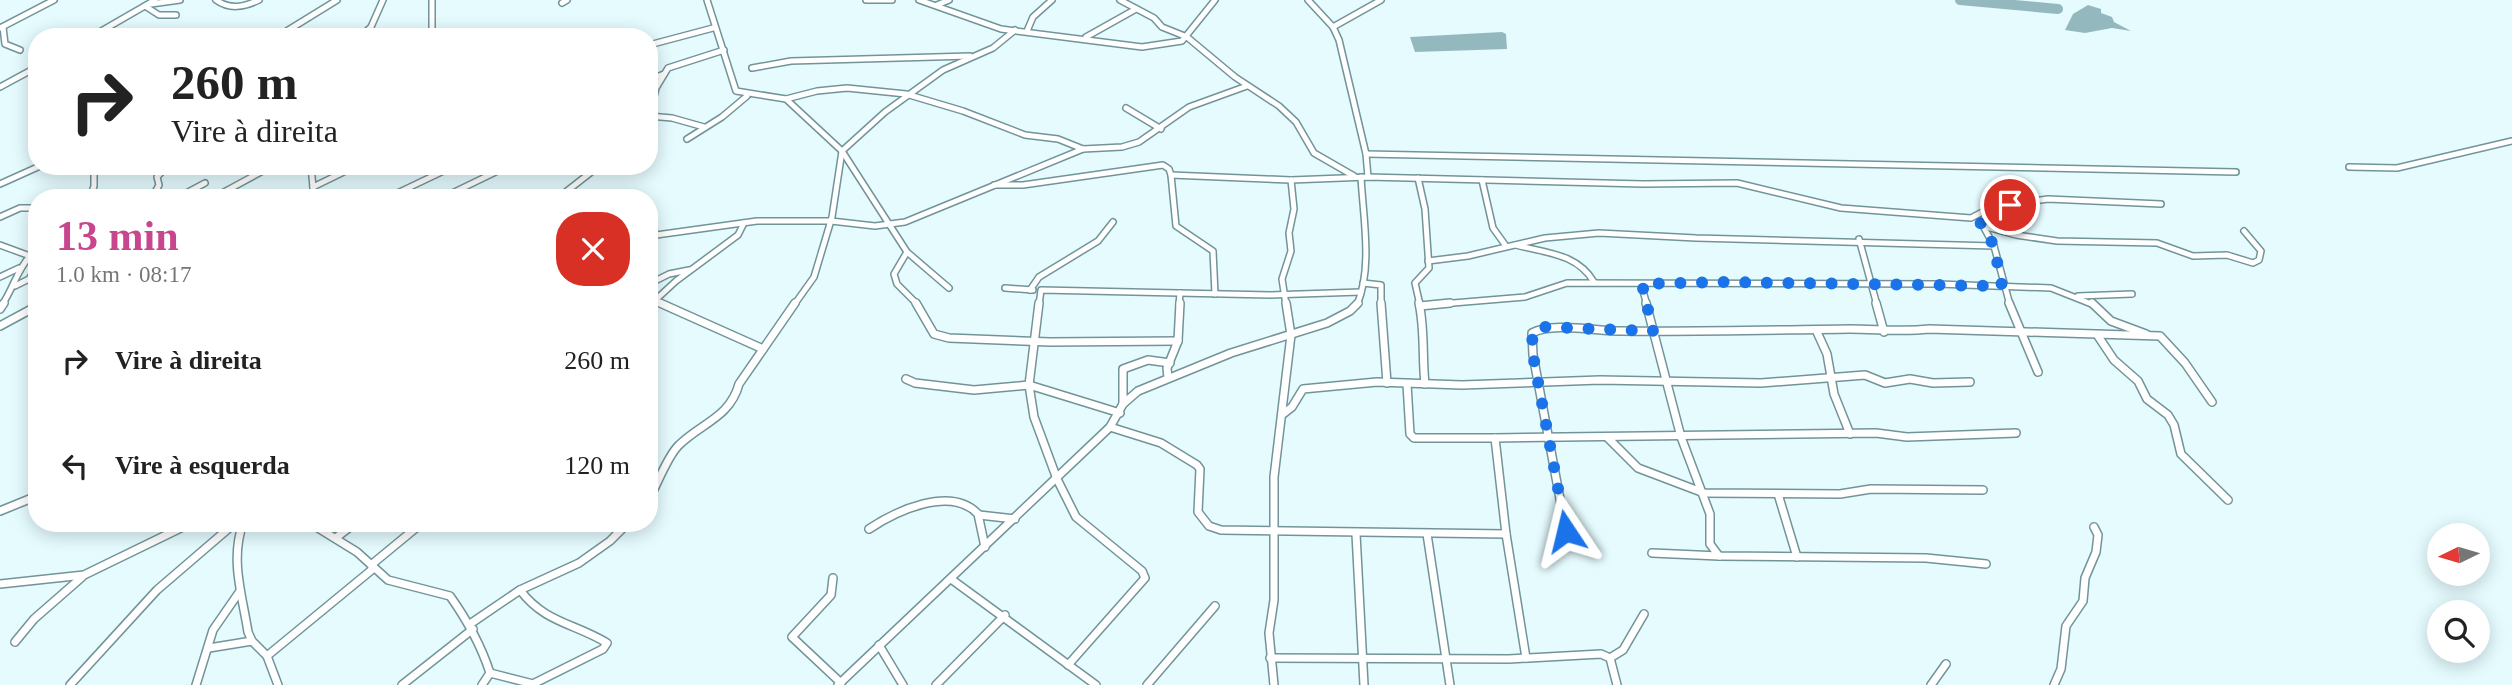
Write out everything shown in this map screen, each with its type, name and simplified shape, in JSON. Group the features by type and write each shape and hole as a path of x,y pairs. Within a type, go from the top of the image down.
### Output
{"street":[{"path":"20,50 5,44 1,28 54,0"},
{"path":"107,28 155,0"},
{"path":"147,5 180,0"},
{"path":"216,0 223,5 243,7 259,0"},
{"path":"292,28 337,0"},
{"path":"369,28 383,0"},
{"path":"432,0 432,28"},
{"path":"707,0 713,28 733,69 736,92 747,96 773,94 786,99 842,151 907,252 949,288"},
{"path":"866,0 892,0"},
{"path":"919,0 989,27 1148,47 1179,43 1187,37 1215,0"},
{"path":"937,5 949,0"},
{"path":"1027,31 1033,17 1052,0"},
{"path":"1120,0 1154,18 1162,27 1187,37 1247,86 1289,113 1314,153 1327,163 1362,177"},
{"path":"1123,404 1138,391 1264,341 1291,335 1349,312 1357,305 1363,283 1362,177 1366,154 1339,40 1333,27 1308,0"},
{"path":"1333,27 1381,0"},
{"path":"147,5 159,15 176,15"},
{"path":"1084,38 1136,9"},
{"path":"658,43 713,28"},
{"path":"658,483 678,446 710,424 736,395 739,384 814,277 831,221 842,151 878,117 943,70 993,48 1015,30"},
{"path":"658,84 670,66 724,50"},
{"path":"752,68 791,61 971,56"},
{"path":"0,87 28,72"},
{"path":"658,76 664,74"},
{"path":"786,99 812,90 851,85 909,95 981,116 1025,135 1058,139 1083,149"},
{"path":"658,235 744,223 831,221 870,226 920,218 932,210 1083,149 1127,147 1161,129 1189,107 1247,86"},
{"path":"687,139 722,117 747,96"},
{"path":"1126,108 1161,129"},
{"path":"658,117 704,127"},
{"path":"2349,167 2397,168 2512,141"},
{"path":"1366,154 2236,172"},
{"path":"994,185 1029,185 1073,178 1114,176 1163,165 1169,169 1171,175 1176,226 1213,251 1215,293"},
{"path":"0,184 28,171"},
{"path":"230,189 255,175"},
{"path":"312,175 313,187 338,175"},
{"path":"406,189 435,175"},
{"path":"461,189 489,175"},
{"path":"570,189 587,175"},
{"path":"1171,175 1291,180 1362,177 1643,184 1737,183 1841,208 1881,213 1977,217 1992,207 2048,199 2161,204"},
{"path":"1418,178 1425,209 1429,261 1427,273 1415,283 1424,326 1421,341 1425,384"},
{"path":"1274,685 1269,633 1275,600 1274,477 1291,335 1282,279 1291,251 1289,233 1294,209 1291,180"},
{"path":"1482,180 1493,228 1506,246"},
{"path":"194,189 205,183"},
{"path":"0,218 20,208 28,208"},
{"path":"1977,217 1994,246 2002,286 2038,372"},
{"path":"1030,289 1039,277 1098,241 1113,222"},
{"path":"658,299 738,235 744,223"},
{"path":"1983,226 2057,241 2157,243 2193,256 2227,255 2253,263 2259,260 2261,251 2244,231"},
{"path":"1429,261 1463,257 1550,235 1627,232 1687,238 1859,239 1994,246"},
{"path":"1859,239 1884,332"},
{"path":"1514,244 1571,258 1588,272 1594,282"},
{"path":"0,245 6,250 28,256"},
{"path":"907,252 894,274 897,284 922,309 938,336 1178,341"},
{"path":"0,277 19,268 28,258"},
{"path":"0,309 15,286 19,268"},
{"path":"658,280 669,274 691,270"},
{"path":"15,286 28,280"},
{"path":"1420,306 1525,297 1567,282 2052,288 2092,303 2111,321 2164,339 2212,401"},
{"path":"1363,283 1381,285 1387,383"},
{"path":"1642,284 1681,437 1710,514 1710,544 1719,556"},
{"path":"1005,288 1284,295 1361,292"},
{"path":"1041,290 1029,385 1034,417 1057,479 1076,517 1142,570 1145,578 1068,665"},
{"path":"1168,379 1167,372 1178,341 1180,293"},
{"path":"2076,296 2133,294"},
{"path":"658,306 763,349"},
{"path":"0,326 28,311"},
{"path":"1566,531 1532,341 1532,333 1536,329 1817,332 1853,329 1884,332 1929,329 2151,336"},
{"path":"1817,332 1827,354 1830,380 1850,434"},
{"path":"2098,336 2114,360 2138,381 2147,400 2168,415 2174,425 2181,454 2228,500"},
{"path":"833,578 831,595 792,637 840,684 1110,427 1123,404 1123,369 1148,360 1170,363"},
{"path":"1283,414 1292,407 1303,389 1387,383 1761,383 1830,380 1864,375 1885,383 1910,379 1933,383 1970,383"},
{"path":"906,379 915,383 974,390 1029,385 1120,413"},
{"path":"1407,384 1412,436 1607,438 1876,433 1915,437 2016,433"},
{"path":"1110,427 1160,443 1197,465 1200,469 1198,512 1209,526 1222,530 1356,534 1506,534"},
{"path":"1495,438 1506,534 1526,658"},
{"path":"1607,438 1638,468 1704,493 1840,494 1871,489 1983,490"},
{"path":"1778,494 1797,557"},
{"path":"0,511 28,500"},
{"path":"869,529 891,515 945,501 967,505 979,515 1015,519"},
{"path":"979,515 985,547"},
{"path":"2054,685 2062,669 2066,626 2083,601 2085,578 2096,552 2098,535 2094,527"},
{"path":"15,642 34,619 84,575 172,532"},
{"path":"70,685 157,590 225,532"},
{"path":"240,532 236,558 248,632 252,641 267,656 278,685"},
{"path":"327,532 395,583 448,594 471,626 491,673"},
{"path":"337,537 343,532"},
{"path":"267,656 412,532"},
{"path":"402,685 471,626 520,590 579,563 619,532"},
{"path":"1356,534 1364,685"},
{"path":"1427,534 1450,685"},
{"path":"1651,553 1926,558 1986,564"},
{"path":"0,584 84,575"},
{"path":"951,579 1005,615 1096,685"},
{"path":"491,673 532,685 603,649 607,643 568,628 535,610 520,590"},
{"path":"196,685 214,630 240,591"},
{"path":"1147,685 1214,606"},
{"path":"1610,658 1623,650 1644,614"},
{"path":"936,685 1005,615"},
{"path":"209,648 252,641"},
{"path":"879,645 903,685"},
{"path":"1270,658 1526,658 1601,654 1610,658 1618,685"},
{"path":"1931,685 1947,664"},
{"path":"482,685 491,673"}],"water":[{"path":"2088,5 2101,9 2101,13 2112,17 2114,22 2131,31 2112,28 2085,33 2065,30 2073,14"},
{"path":"1502,32 1506,34 1507,49 1415,52 1410,37"}],"waterway":[{"path":"1960,0 2058,9"}],"route":[{"path":"1566,531 1533,355 1532,333 1536,329 1543,327 1590,331 1653,331 1642,284 1719,282 2002,286 1994,246 1977,217 1989,208 2010,205"}]}
